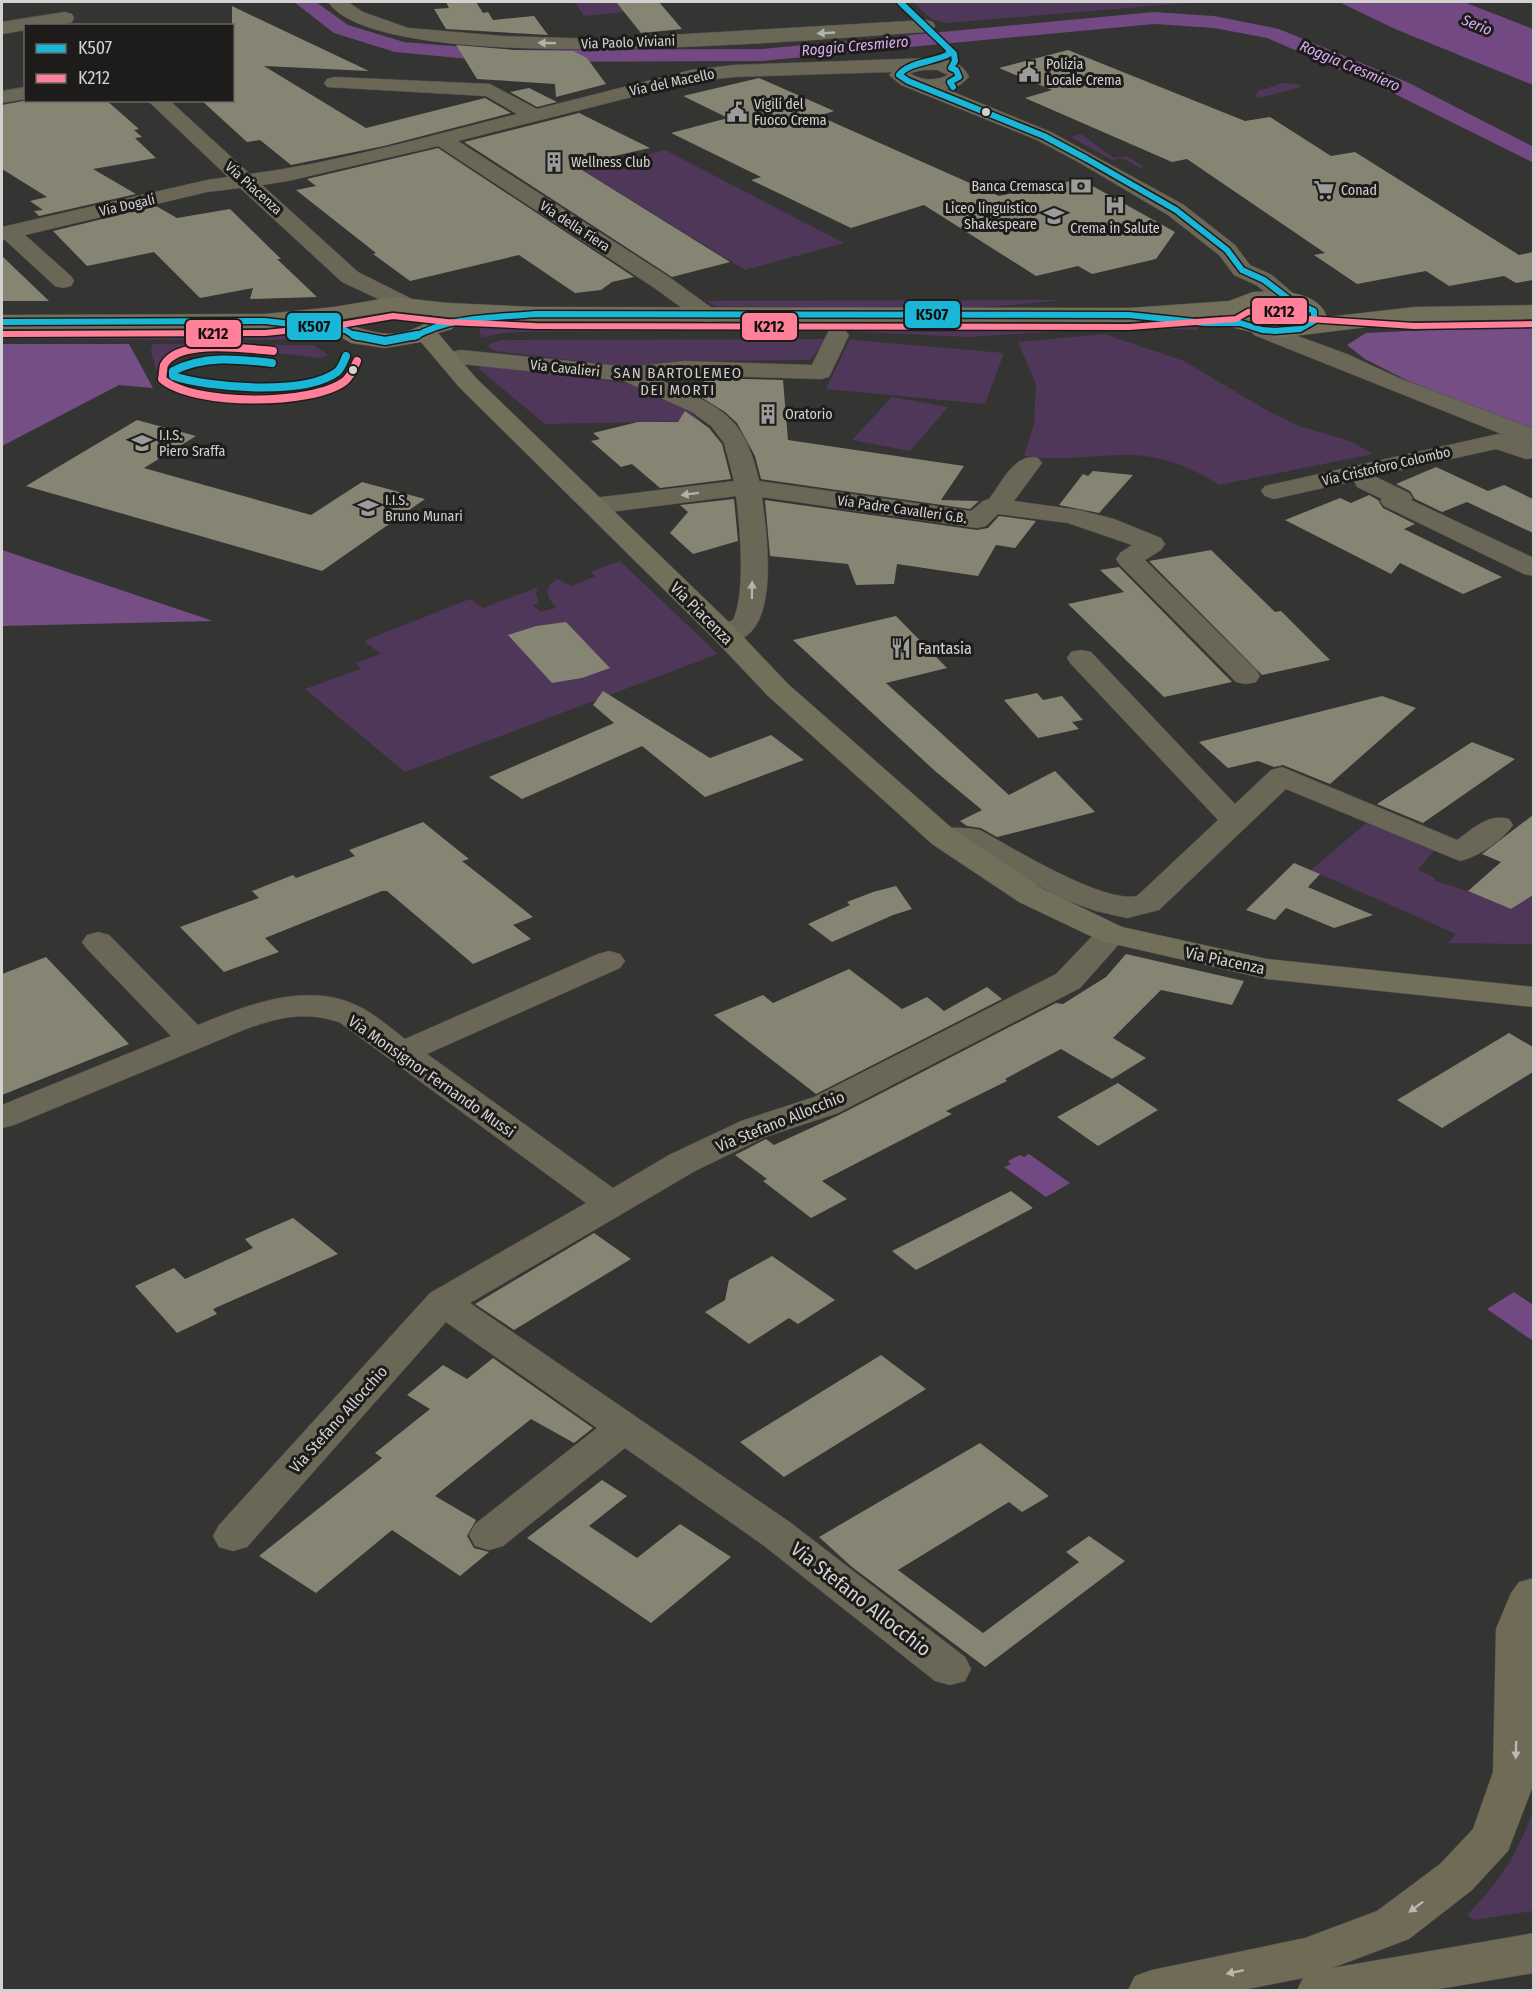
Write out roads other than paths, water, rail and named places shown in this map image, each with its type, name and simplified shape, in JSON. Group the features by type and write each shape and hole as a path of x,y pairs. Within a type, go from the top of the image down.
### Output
{"highway":[{"path":"1152,1990 1307,1957 1393,1925 1456,1877 1492,1838 1515,1772 1525,1686 1517,1629 1526,1604 1533,1593"},
{"path":"1321,1990 1533,1953"},
{"path":"1354,1990 1407,1974"}],"main road":[{"path":"1245,315 1265,297 1303,315 1533,312"},
{"path":"2,322 264,321 381,305 535,314 1129,315 1205,322 1245,315 1288,331 1303,315"},
{"name":"Via Piacenza","path":"411,306 432,314 434,321 429,330 467,382 725,634 778,690 943,837 1030,895 1112,934 1267,969 1533,997"},
{"path":"345,330 344,320 357,310"},
{"path":"264,321 345,330 359,338 385,341 407,339 461,320 535,314"},
{"name":"Via Piacenza","path":"385,341 415,351 467,382"}],"street":[{"path":"47,2 69,22"},
{"name":"Via Paolo Viviani","path":"337,2 356,16 406,33 504,42 600,45 926,26"},
{"path":"900,2 926,26 950,67 968,105"},
{"path":"47,24 69,22"},
{"path":"2,28 24,26"},
{"path":"912,71 941,60 949,54 950,67"},
{"name":"Via del Macello","path":"247,181 288,175 441,139 691,76 734,71 849,67 912,71"},
{"path":"912,71 924,85 950,67"},
{"path":"912,71 968,105 1044,136 1176,210 1227,250 1242,270 1264,279 1303,315 1340,359"},
{"path":"334,83 490,90 534,115"},
{"path":"2,97 24,93"},
{"name":"Via Piacenza","path":"159,102 350,277 411,306"},
{"name":"Via della Fiera","path":"441,139 662,282 708,316"},
{"name":"Via Dogali","path":"5,233 207,186 247,181"},
{"name":"Via Dogali","path":"5,233 63,281"},
{"path":"1242,270 1245,315 1502,434 1533,456"},
{"name":"Via Piacenza","path":"350,277 363,301 357,310"},
{"name":"Via Cavalieri","path":"448,359 461,357 630,374 685,368 821,372 837,334"},
{"path":"630,374 643,382 687,400 718,419 735,442 748,486 753,540 752,601 747,623 739,630 725,634"},
{"path":"1502,434 1533,438"},
{"name":"Via Cristoforo Colombo","path":"1274,491 1502,434"},
{"path":"1029,463 997,506 1070,515 1105,525 1152,544 1129,559 1246,676"},
{"path":"1366,482 1400,498 1393,501 1533,568"},
{"name":"Via Padre Cavalleri G.B.","path":"594,506 748,486 977,520 992,506 997,506"},
{"path":"1081,658 1235,821"},
{"path":"943,837 969,837 1074,892 1107,904 1127,908 1148,903 1282,776 1460,852 1498,825"},
{"name":"Via Stefano Allocchio","path":"233,1536 443,1302 682,1163 753,1130 826,1105 1068,981 1112,934"},
{"path":"98,942 193,1039"},
{"path":"401,1053 609,961"},
{"name":"Via Monsignor Fernando Mussi","path":"2,1117 275,1008 320,1005 351,1016 612,1204"},
{"name":"Via Stefano Allocchio","path":"443,1302 777,1534 950,1669"},
{"path":"489,1535 624,1428"}],"water":[{"name":"Serio","path":"1339,2 1464,2 1533,29 1533,85 1395,29"},
{"path":"1029,1154 1070,1183 1046,1197 1004,1167 1011,1164 1008,1161 1020,1155 1024,1157"},
{"path":"1514,1292 1533,1305 1533,1341 1487,1309"}],"waterway":[{"name":"Roggia Cresmiero","path":"304,2 341,29 402,48 501,56 762,55 1154,18 1214,22 1272,33 1399,87 1534,156"}],"place":[{"name":"Polizia Locale Crema","path":"1029,72"},
{"name":"Vigili del Fuoco Crema","path":"737,112"},
{"name":"Wellness Club","path":"554,162"},
{"name":"Banca Cremasca","path":"1081,186"},
{"name":"Conad","path":"1324,190"},
{"name":"Crema in Salute","path":"1115,205"},
{"name":"Liceo linguistico Shakespeare","path":"1054,216"},
{"name":"Oratorio","path":"768,414"},
{"name":"I.I.S. Piero Sraffa","path":"142,443"},
{"name":"I.I.S. Bruno Munari","path":"368,508"},
{"name":"Fantasia","path":"901,648"}],"district":[{"name":"SAN BARTOLEMEO DEI MORTI","path":"678,382"}]}
